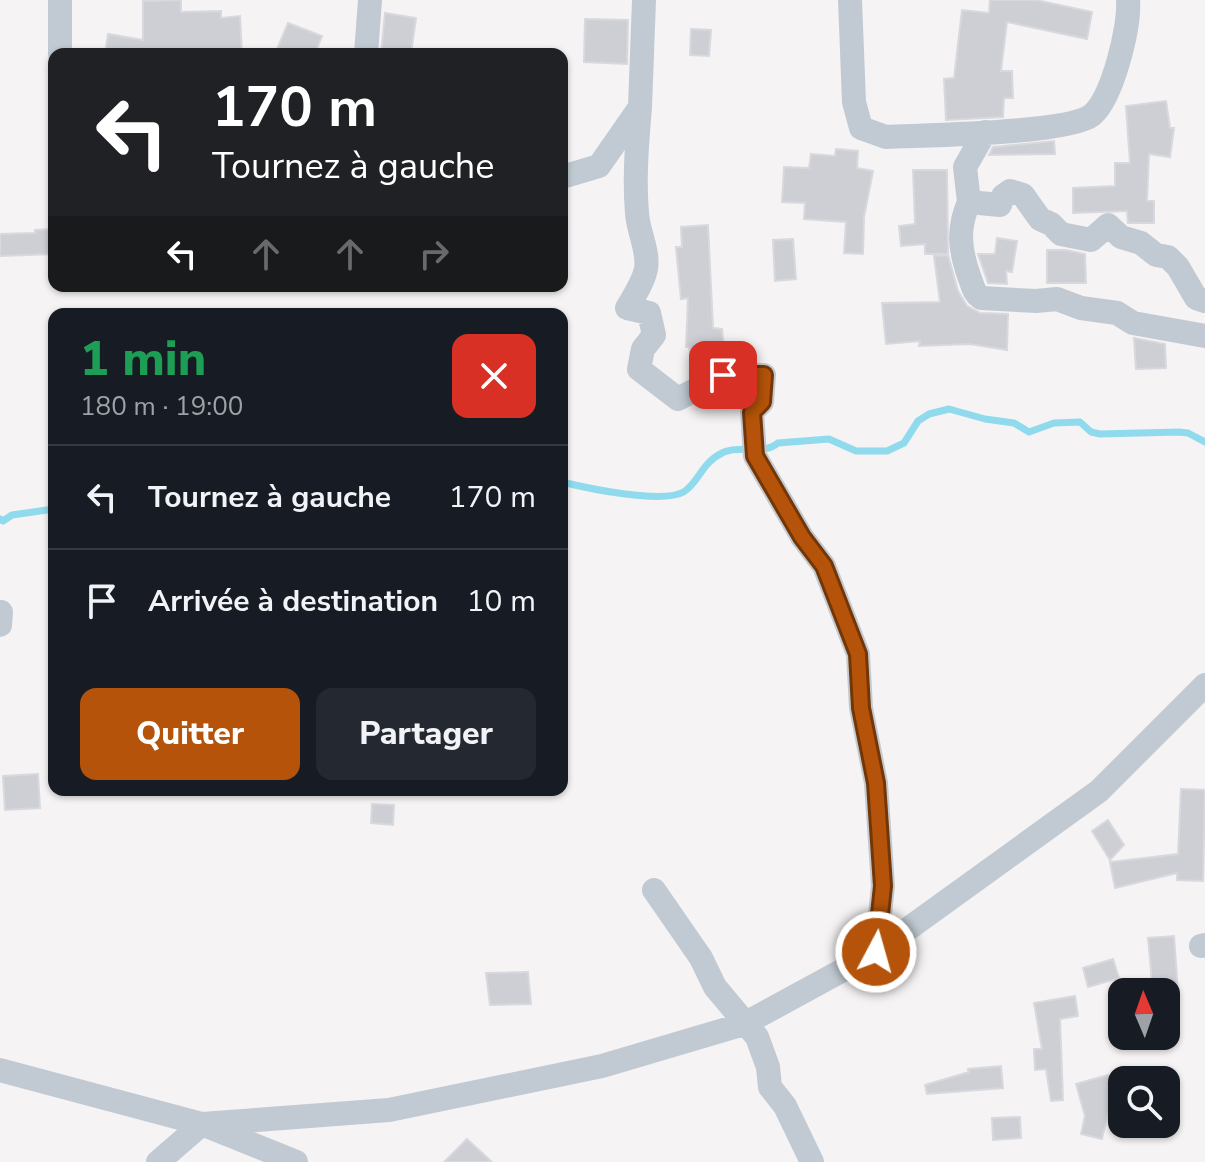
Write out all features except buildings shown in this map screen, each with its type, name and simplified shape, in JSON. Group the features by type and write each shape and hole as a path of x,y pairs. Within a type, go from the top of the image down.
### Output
{"street":[{"path":"60,0 60,48"},
{"path":"366,48 370,0"},
{"path":"644,0 636,186 637,218 646,269 627,308 649,313 654,335 643,349 639,369 678,399 723,375 764,375 762,402 752,412 755,456 802,537 824,566 858,654 861,708 876,783 883,886 876,952"},
{"path":"850,0 854,102 861,128 886,137 1054,128 1092,115 1108,90 1122,53 1128,0"},
{"path":"568,175 599,166 640,107"},
{"path":"985,132 965,167 969,202 961,230 962,261 975,293 981,298 1057,299 1081,308 1117,313 1133,323 1205,336"},
{"path":"969,202 1000,205 1003,196 1010,191 1023,195 1040,219 1061,234 1091,240 1108,225 1121,237 1141,243 1156,255 1168,257 1178,267 1196,298 1205,301"},
{"path":"0,625 1,612"},
{"path":"158,1162 202,1124 389,1110 602,1066 744,1024 876,952 1099,791 1205,685"},
{"path":"654,890 701,958 715,987 757,1037 768,1067 770,1087 785,1106 812,1162"},
{"path":"0,1070 202,1124 296,1162"}],"waterway":[{"path":"568,483 625,494 675,495 690,487 711,461 724,452 829,439 856,451 887,451 904,443 918,421 929,414 949,409 1014,423 1029,432 1054,423 1080,422 1091,432 1100,434 1179,432 1205,442"},
{"path":"0,519 3,521 12,515 48,510"}],"route":[{"path":"723,375 764,375 762,402 752,412 755,456 802,537 824,566 858,654 861,708 876,783 883,886 876,952"}]}
